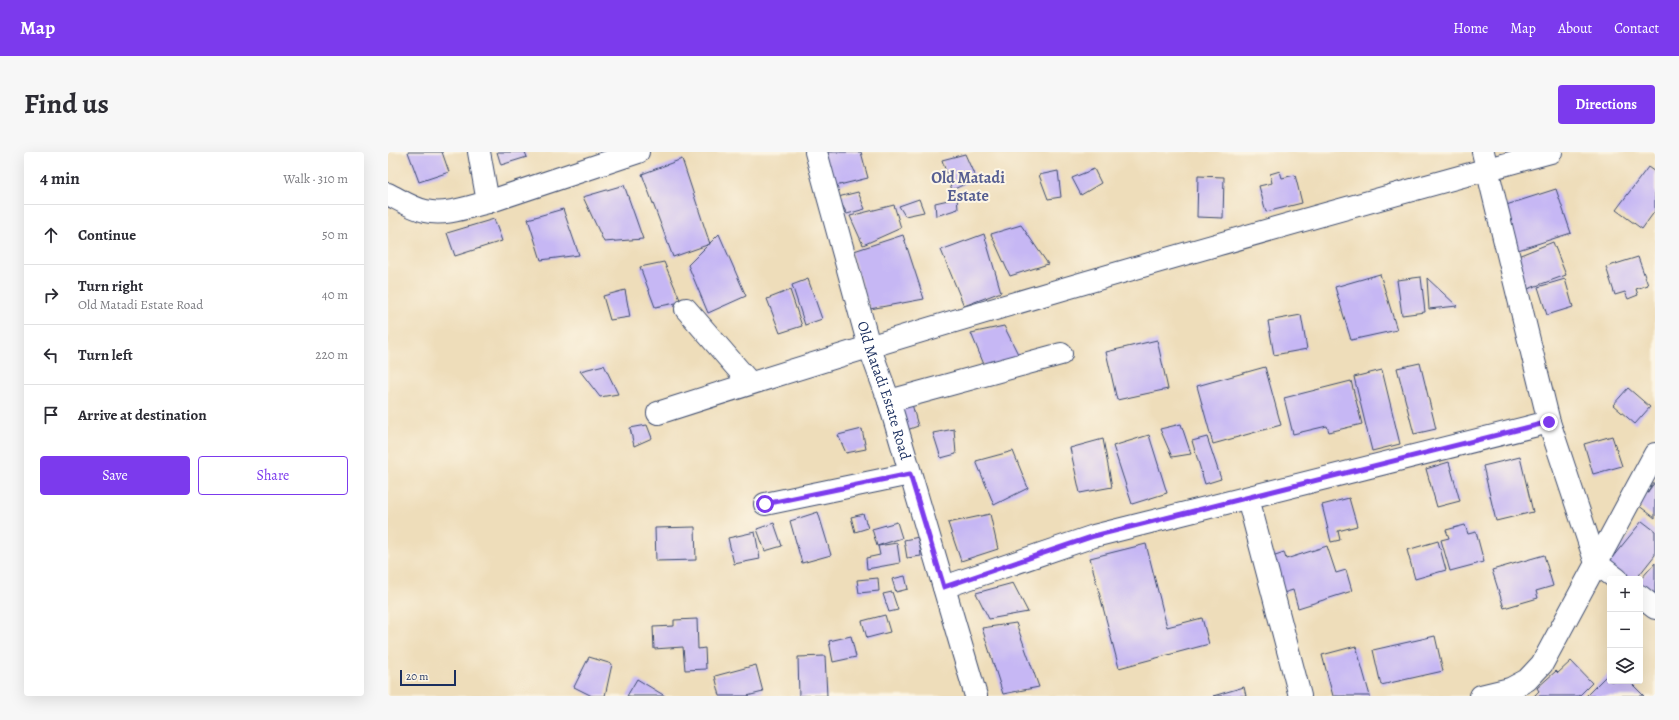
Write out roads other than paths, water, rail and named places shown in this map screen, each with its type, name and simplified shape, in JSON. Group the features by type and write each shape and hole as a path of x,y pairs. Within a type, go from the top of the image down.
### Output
{"street":[{"path":"478,152 488,202"},
{"path":"388,194 411,206 427,211 446,212 488,202 638,152"},
{"name":"Old Matadi Estate Road","path":"816,152 869,346 889,402 976,696"},
{"path":"658,413 869,346 1485,161 1552,152"},
{"path":"1485,161 1549,422 1596,563 1613,576"},
{"path":"686,309 750,383"},
{"path":"889,402 1061,354"},
{"path":"944,587 1094,536 1549,422"},
{"path":"1481,696 1510,689 1527,680 1542,664 1655,454"},
{"path":"765,504 910,474"},
{"path":"1248,498 1300,696"},
{"path":"1643,598 1655,608"}],"district":[{"name":"Old Matadi Estate","path":"968,186"}]}
